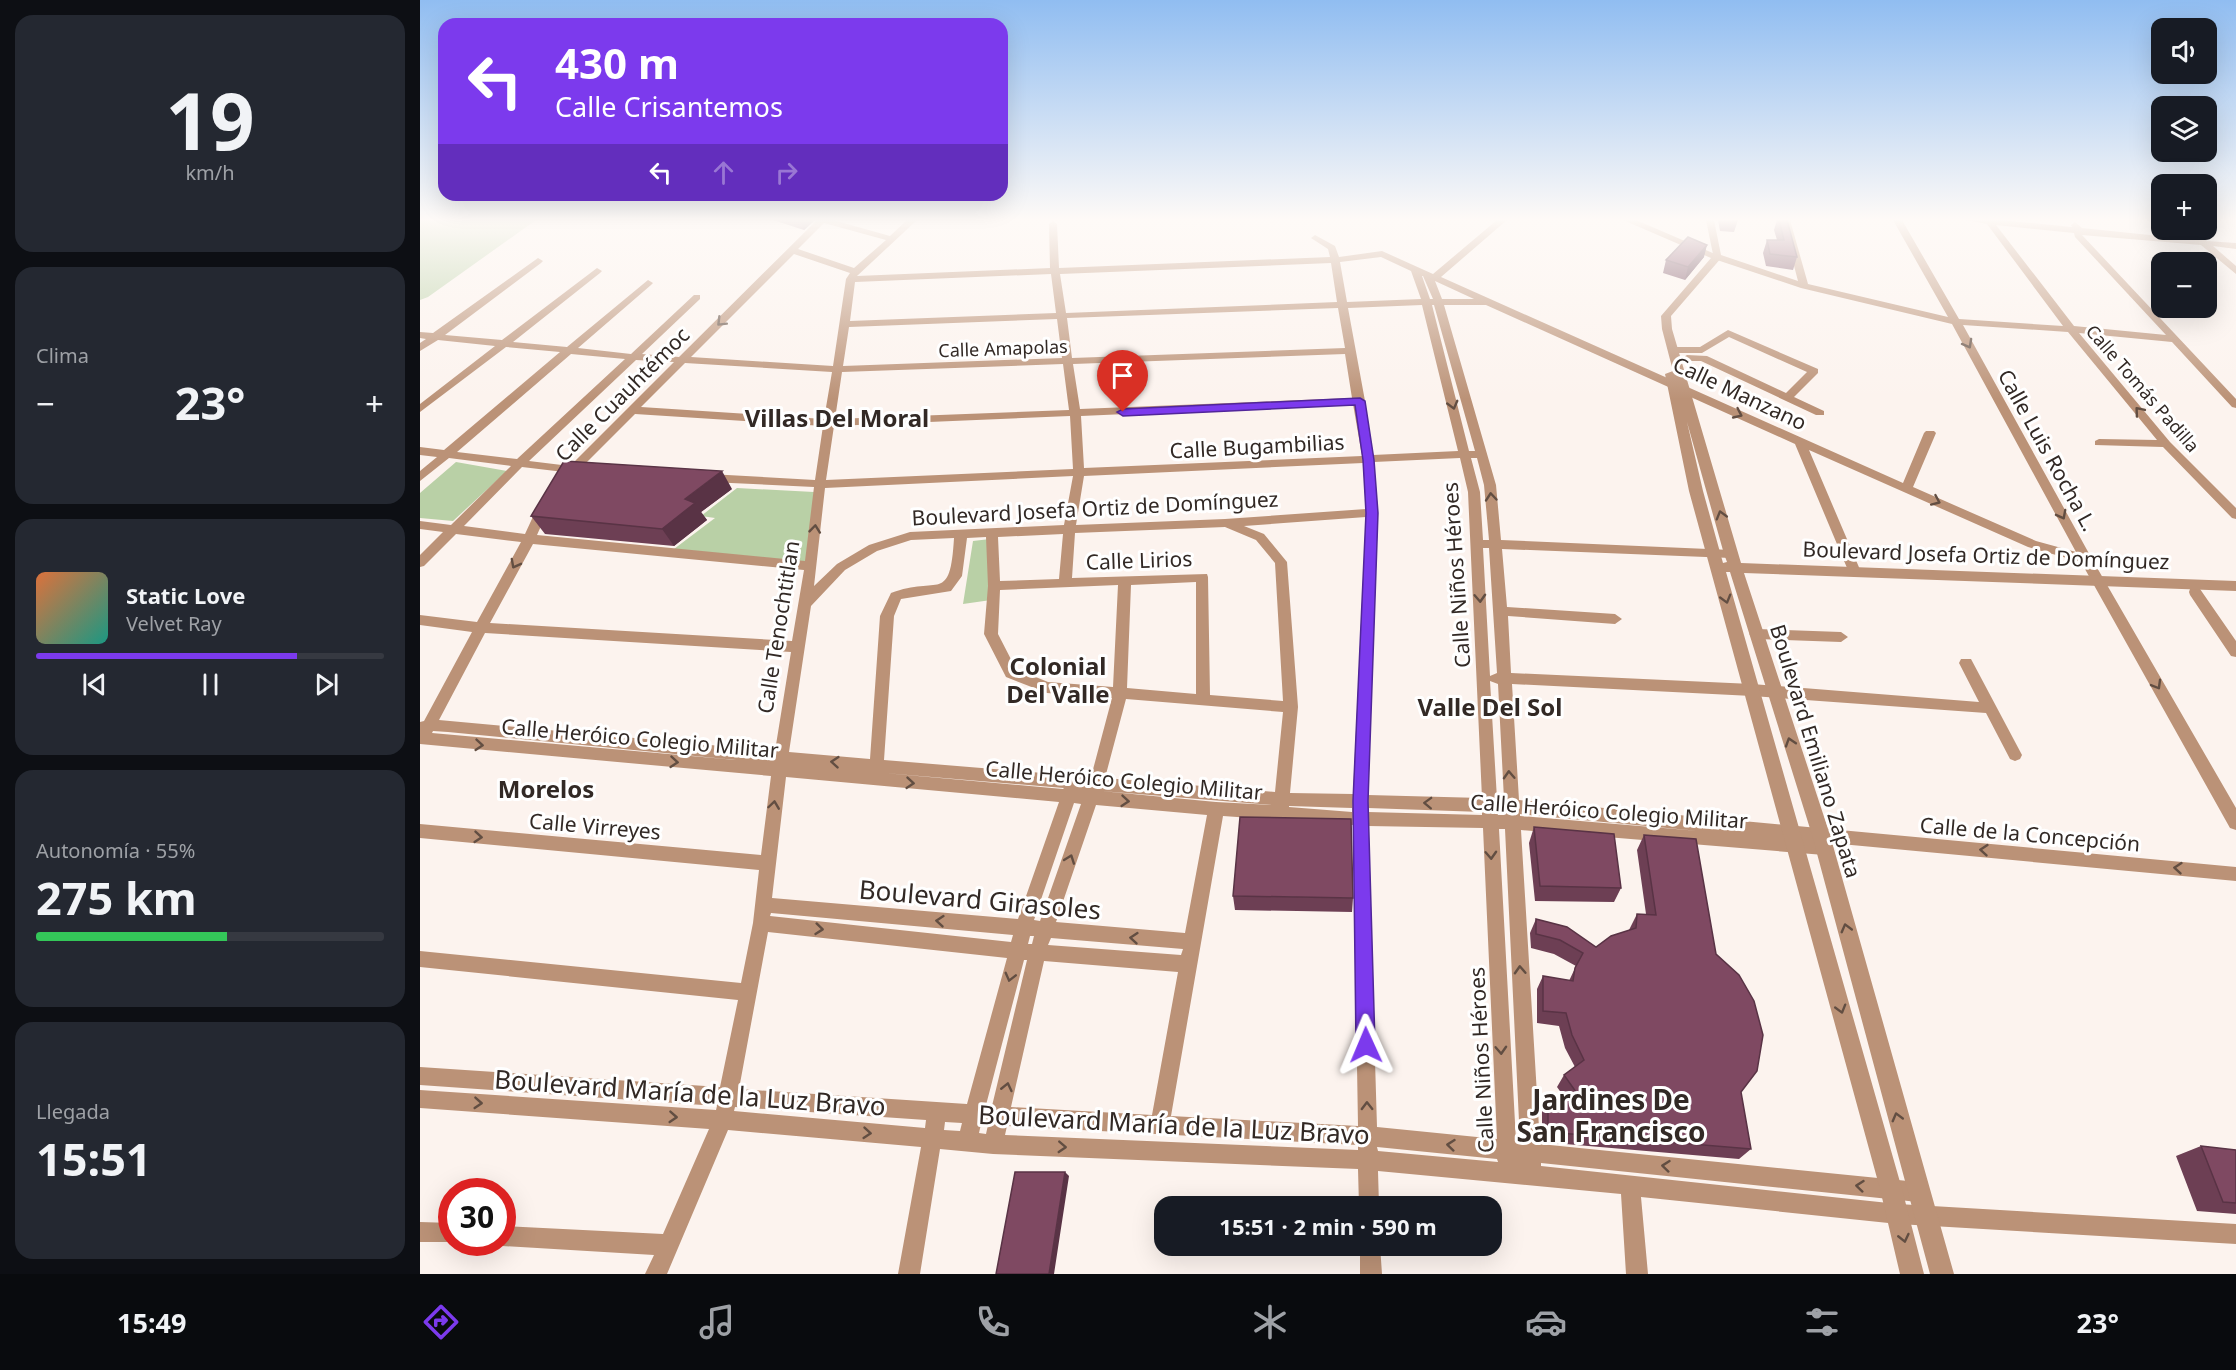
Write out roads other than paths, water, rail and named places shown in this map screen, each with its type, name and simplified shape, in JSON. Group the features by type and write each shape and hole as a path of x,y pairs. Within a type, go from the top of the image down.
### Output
{"street":[{"path":"420,348 513,279"},
{"path":"420,409 587,279"},
{"name":"Calle Cuauhtémoc","path":"422,734 482,628 529,539 545,503 555,490 578,470 631,410 763,279"},
{"name":"Calle Tenochtitlan","path":"656,1274 723,1120 728,1097 761,923 766,863 780,764 811,566 820,484 831,423 836,369 852,279"},
{"path":"1056,279 1075,414 1079,473 1069,529 1065,584"},
{"path":"1338,279 1360,401 1372,513 1360,801 1369,1196"},
{"name":"Calle Niños Héroes","path":"1427,279 1473,455 1485,678 1488,805 1508,1173"},
{"name":"Calle Manzano","path":"1441,279 2032,544 2086,560"},
{"name":"Boulevard Emiliano Zapata","path":"1691,279 1658,314 1656,329 1680,386 1822,842 1942,1274"},
{"name":"Boulevard Emiliano Zapata","path":"1695,279 1666,316 1667,329 1675,354 1696,492 1898,1214 1912,1274"},
{"path":"1784,279 1956,322 2071,329 2175,339"},
{"path":"1802,279 1804,286"},
{"name":"Calle Luis Rocha L.","path":"1931,279 2086,560 2236,823"},
{"name":"Calle Tomás Padilla","path":"2033,279 2166,444 2236,515"},
{"path":"2119,279 2236,405"},
{"path":"420,477 648,283"},
{"path":"844,320 1476,295"},
{"path":"420,563 519,464 697,297"},
{"path":"1431,298 1491,302"},
{"path":"1703,354 1728,333 1814,371 1788,398"},
{"name":"Calle Amapolas","path":"420,335 634,357 836,369 1067,363 1351,351"},
{"path":"1675,354 1703,354 1820,413"},
{"path":"631,410 831,423 1360,401"},
{"path":"1907,488 1930,433"},
{"path":"1800,442 1855,572"},
{"path":"2099,443 2166,444"},
{"path":"420,451 578,470"},
{"name":"Calle Niños Héroes","path":"1473,455 1490,485 1501,611 1532,1175"},
{"name":"Calle Bugambilias","path":"702,478 820,484 1473,455"},
{"name":"Boulevard Josefa Ortiz de Domínguez","path":"805,604 841,567 873,548 910,536 1225,523 1372,513"},
{"path":"1225,523 1260,537 1281,562 1291,707 1281,807"},
{"path":"420,525 529,539 811,566"},
{"path":"992,532 994,586 991,634 1011,673 1047,687 1291,707"},
{"path":"876,773 886,615 896,596 912,589 941,590 951,586 956,578 961,533"},
{"name":"Boulevard Josefa Ortiz de Domínguez","path":"1477,538 1715,560 2100,584 2236,595"},
{"path":"1715,560 1733,560"},
{"name":"Boulevard Josefa Ortiz de Domínguez","path":"1733,560 1855,572 2100,584 2236,586"},
{"name":"Calle Lirios","path":"994,586 1202,577 1203,698"},
{"path":"993,1144 1037,953 1094,791 1120,693 1125,582"},
{"path":"2195,592 2236,652"},
{"path":"1501,611 1615,618"},
{"path":"420,620 482,628 798,647"},
{"path":"1756,634 1841,637"},
{"path":"1966,663 2015,755"},
{"path":"1485,678 1752,690 1989,708"},
{"name":"Calle Heróico Colegio Militar","path":"422,734 1281,807 1360,819 1512,822 1794,839"},
{"path":"967,1141 1016,951 1071,789"},
{"name":"Calle Heróico Colegio Militar","path":"1094,791 1216,809 1360,801 1511,806 1822,842"},
{"path":"1160,1125 1216,809"},
{"name":"Calle Virreyes","path":"420,831 766,863"},
{"name":"Calle de la Concepción","path":"1822,842 2236,874"},
{"name":"Boulevard Girasoles","path":"763,905 1193,942"},
{"name":"Boulevard Girasoles","path":"761,923 1016,951 1189,964"},
{"path":"420,959 747,992"},
{"name":"Boulevard María de la Luz Bravo","path":"420,1076 1000,1116 1368,1136 1918,1192"},
{"name":"Boulevard María de la Luz Bravo","path":"420,1099 723,1120 993,1144 1368,1160 1898,1214 2236,1234"},
{"path":"909,1274 937,1112"},
{"path":"1630,1185 1637,1274"},
{"path":"420,1232 438,1233"},
{"path":"516,1237 668,1245"},
{"path":"1370,1256 1371,1274"}],"district":[{"name":"Villas Del Moral","path":"837,417"},
{"name":"Colonial Del Valle","path":"1058,679"},
{"name":"Valle Del Sol","path":"1490,706"},
{"name":"Morelos","path":"546,788"},
{"name":"Jardines De San Francisco","path":"1611,1115"}]}
